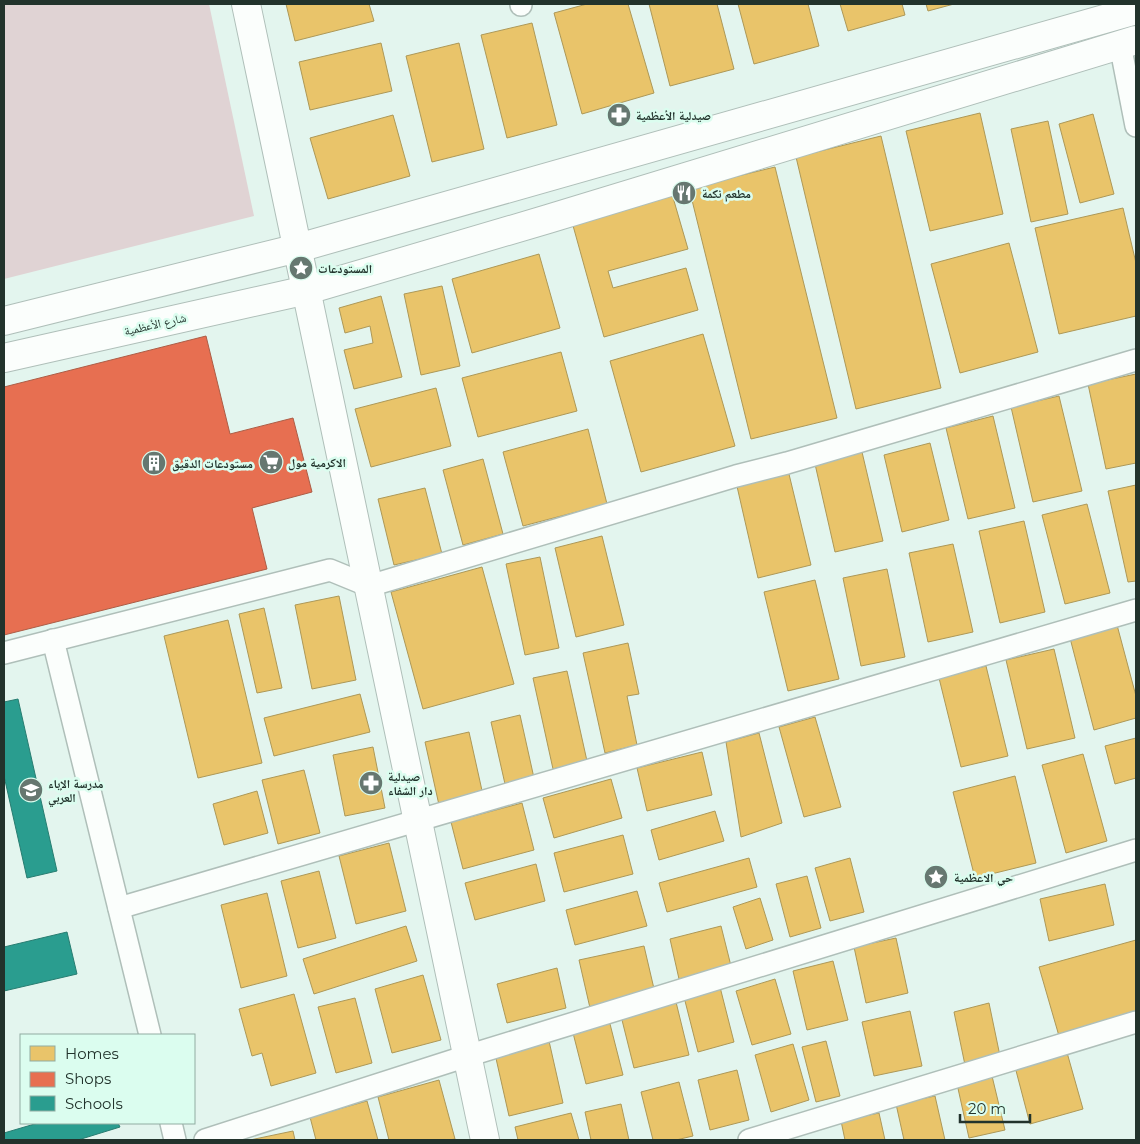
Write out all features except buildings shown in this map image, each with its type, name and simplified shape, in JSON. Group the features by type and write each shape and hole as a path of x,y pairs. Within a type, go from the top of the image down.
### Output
{"street":[{"path":"246,4 485,1140"},
{"path":"4,321 298,248 1136,10"},
{"path":"1128,42 1136,126"},
{"name":"شارع الأعظمية","path":"4,358 307,290 548,219 1128,42"},
{"path":"4,653 330,570 369,586 726,479 787,463 1136,360"},
{"path":"119,908 418,822 1136,610"},
{"path":"53,640 150,1034"},
{"path":"204,1140 467,1056 1136,850"},
{"path":"749,1140 1136,1022"},
{"path":"171,1124 176,1140"}],"shaded area":[{"path":"4,4 209,4 254,216 4,279"}],"place":[{"name":"صيدلية الأعظمية","path":"619,115"},
{"name":"مطعم نكمة","path":"684,193"},
{"name":"المستودعات","path":"301,268"},
{"name":"الاكرمية مول","path":"271,462"},
{"name":"مستودعات الدقيق","path":"154,463"},
{"name":"صيدلية دار الشفاء","path":"371,783"},
{"name":"مدرسة الإباء العربي","path":"31,790"},
{"name":"حي الاعظمية","path":"936,877"}]}
